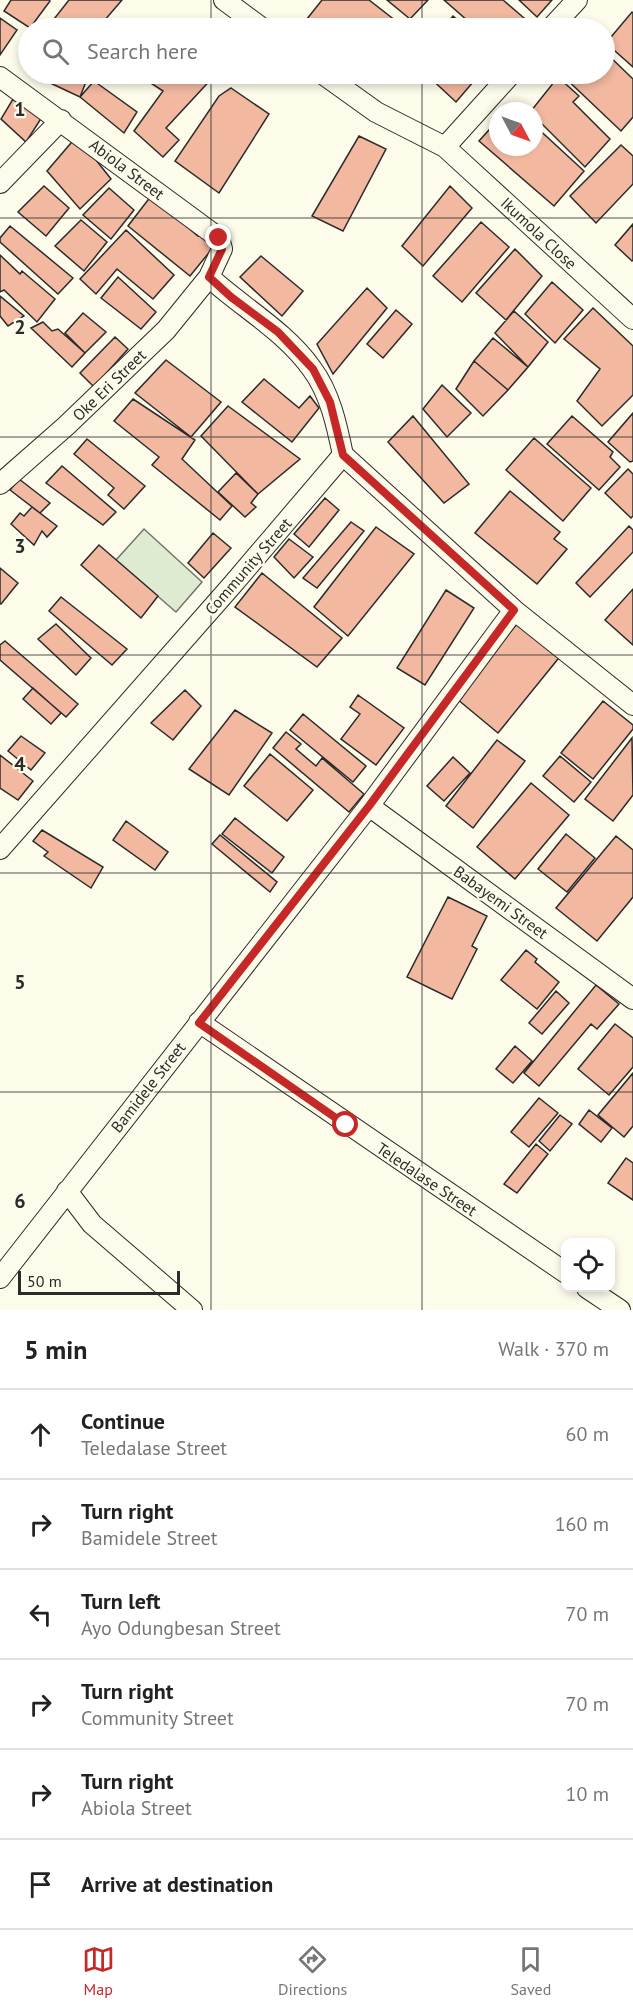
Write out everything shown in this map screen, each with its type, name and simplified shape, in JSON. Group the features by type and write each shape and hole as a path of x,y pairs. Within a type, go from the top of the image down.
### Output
{"street":[{"path":"224,0 248,18"},
{"path":"560,18 577,0"},
{"name":"Abiola Street","path":"0,77 219,238 222,249 209,277"},
{"name":"Ikumola Close","path":"337,84 376,112 445,147 633,319"},
{"path":"445,147 502,84"},
{"path":"0,183 61,120"},
{"path":"209,277 231,297 278,332 313,369 330,402 343,455 514,610 633,705"},
{"name":"Oke Eri Street","path":"0,484 66,426 166,330 209,277"},
{"name":"Community Street","path":"0,849 343,455"},
{"name":"Bamidele Street","path":"0,1278 369,806 514,610"},
{"name":"Babayemi Street","path":"369,806 633,999"},
{"name":"Teledalase Street","path":"199,1023 561,1270"},
{"path":"67,1191 93,1224 192,1310"},
{"path":"594,1292 620,1310"}],"green space":[{"path":"144,529 202,582 176,612 116,560"}],"building":[{"path":"11,0 50,1 37,18 18,18 18,20 4,11"},
{"path":"69,0 122,0 107,18 55,18"},
{"path":"322,0 369,0 392,18 308,18"},
{"path":"387,0 428,0 409,18"},
{"path":"444,0 503,0 524,18 465,18"},
{"path":"519,0 552,0 537,17"},
{"path":"632,12 633,67 615,51 615,32"},
{"path":"0,18 17,30 0,55"},
{"path":"615,62 633,79 633,117 621,131 572,84 615,84"},
{"path":"52,84 85,84 80,97"},
{"path":"91,84 98,84 137,112 124,133 80,97"},
{"path":"152,84 207,84 166,128 179,140 163,157 134,131 163,91"},
{"path":"437,84 471,84 456,102"},
{"path":"552,84 566,84 579,96 573,102 610,139 585,167 543,125 543,102 538,102"},
{"path":"231,88 269,114 219,193 175,161 219,96"},
{"path":"13,99 42,117 26,142 1,119"},
{"path":"489,130 489,150 479,141"},
{"path":"543,133 584,171 554,206 496,156 543,156"},
{"path":"77,136 111,179 80,209 47,171"},
{"path":"359,136 386,149 343,231 312,216"},
{"path":"621,145 633,156 633,184 596,223 570,196"},
{"path":"44,186 69,208 46,236 18,212"},
{"path":"450,186 472,208 423,266 402,246"},
{"path":"109,188 134,210 111,239 83,215"},
{"path":"151,196 198,236 204,233 216,244 190,276 128,226"},
{"path":"81,220 107,242 84,271 55,246"},
{"path":"481,222 509,247 462,302 433,276"},
{"path":"633,224 633,260 632,261 615,245"},
{"path":"10,226 73,278 58,294 0,242 0,238"},
{"path":"126,230 174,275 153,299 117,269 96,294 80,279"},
{"path":"515,249 542,276 506,320 476,293"},
{"path":"0,255 20,274 22,271 55,299 37,322 4,290 0,292"},
{"path":"261,256 303,291 282,316 240,277"},
{"path":"118,277 156,312 141,329 101,298"},
{"path":"552,282 583,310 555,343 525,314"},
{"path":"367,288 387,308 333,374 317,344"},
{"path":"0,296 24,316 8,326 0,316"},
{"path":"593,308 633,346 633,395 602,426 577,401 600,369 564,339"},
{"path":"396,310 412,324 383,358 367,344"},
{"path":"514,311 548,342 528,367 495,333"},
{"path":"83,313 106,332 85,353 65,333"},
{"path":"43,322 52,331 58,329 85,353 72,367 31,328"},
{"path":"115,337 128,349 94,387 80,373"},
{"path":"493,338 528,367 508,390 474,361"},
{"path":"166,360 221,402 191,437 135,393"},
{"path":"474,361 508,390 483,416 456,389"},
{"path":"264,379 299,408 310,396 319,408 292,442 242,402"},
{"path":"442,385 471,413 447,437 423,409"},
{"path":"133,399 195,440 182,459 232,506 220,520 152,465 159,457 114,421"},
{"path":"228,406 300,459 258,494 201,436"},
{"path":"633,413 633,461 630,462 608,442"},
{"path":"413,416 469,484 444,503 388,442"},
{"path":"572,416 613,452 610,457 620,467 599,490 547,444"},
{"path":"534,438 591,488 563,521 506,470"},
{"path":"87,439 145,486 124,509 108,495 114,488 74,454"},
{"path":"62,466 116,512 103,525 46,483"},
{"path":"628,469 633,474 633,516 631,518 605,493"},
{"path":"236,473 258,494 251,503 256,507 245,517 218,492"},
{"path":"19,479 50,503 40,513 10,490"},
{"path":"510,491 560,532 554,539 567,549 537,584 475,533"},
{"path":"325,498 339,510 309,547 294,534"},
{"path":"32,507 57,526 47,537 42,531 34,545 11,524 20,513 24,516"},
{"path":"351,522 364,531 317,588 303,578"},
{"path":"629,526 633,530 633,552 590,597 576,583"},
{"path":"376,527 414,554 348,636 314,607"},
{"path":"213,533 231,548 204,578 188,563"},
{"path":"289,539 313,557 294,578 274,557"},
{"path":"99,545 158,596 141,618 81,565"},
{"path":"0,568 18,583 1,604 0,604"},
{"path":"262,573 342,638 317,667 235,607"},
{"path":"633,589 633,645 605,620"},
{"path":"446,590 474,608 425,685 397,668"},
{"path":"61,597 127,649 112,665 49,611"},
{"path":"520,620 562,654 498,733 457,699"},
{"path":"56,624 91,658 76,675 38,639"},
{"path":"5,641 78,704 66,717 0,660 0,645"},
{"path":"33,688 61,713 51,724 23,699"},
{"path":"185,690 201,706 173,740 151,723"},
{"path":"358,695 404,728 376,765 341,739 360,714 350,707"},
{"path":"603,701 633,725 633,729 593,779 561,753"},
{"path":"235,710 272,733 229,795 189,769"},
{"path":"303,714 366,766 353,782 290,730"},
{"path":"286,732 301,744 296,749 316,766 322,758 364,794 349,812 273,748"},
{"path":"21,736 45,753 31,770 8,751"},
{"path":"632,738 633,795 613,821 585,799"},
{"path":"497,740 525,761 473,828 446,806"},
{"path":"270,754 313,790 287,821 244,786"},
{"path":"0,755 33,781 18,800 0,788"},
{"path":"560,756 591,782 574,802 543,776"},
{"path":"453,757 470,773 444,801 427,786"},
{"path":"531,783 569,815 515,879 477,847"},
{"path":"235,818 284,857 272,873 222,834"},
{"path":"126,821 168,852 155,870 113,840"},
{"path":"42,830 103,867 91,888 44,856 48,852 33,841"},
{"path":"566,834 595,858 567,892 538,869"},
{"path":"220,835 277,882 270,892 212,844"},
{"path":"616,836 633,850 633,897 597,941 556,908"},
{"path":"448,897 487,916 472,946 477,949 452,999 407,977"},
{"path":"526,950 537,959 535,962 559,982 537,1009 501,980"},
{"path":"596,985 619,1004 597,1029 591,1024 539,1086 524,1073"},
{"path":"556,991 569,1003 542,1034 529,1023"},
{"path":"615,1024 633,1038 633,1067 609,1095 578,1069"},
{"path":"515,1046 532,1061 513,1083 496,1069"},
{"path":"633,1073 633,1126 624,1137 598,1115"},
{"path":"539,1098 558,1113 529,1147 511,1132"},
{"path":"589,1110 612,1128 601,1142 579,1124"},
{"path":"560,1115 572,1124 550,1151 539,1141"},
{"path":"536,1144 548,1154 517,1193 504,1184"},
{"path":"626,1158 633,1163 633,1200 608,1183"}],"route":[{"path":"219,238 222,249 209,277 231,297 278,332 313,369 330,402 343,455 514,610 369,806 199,1023 346,1125"}]}
